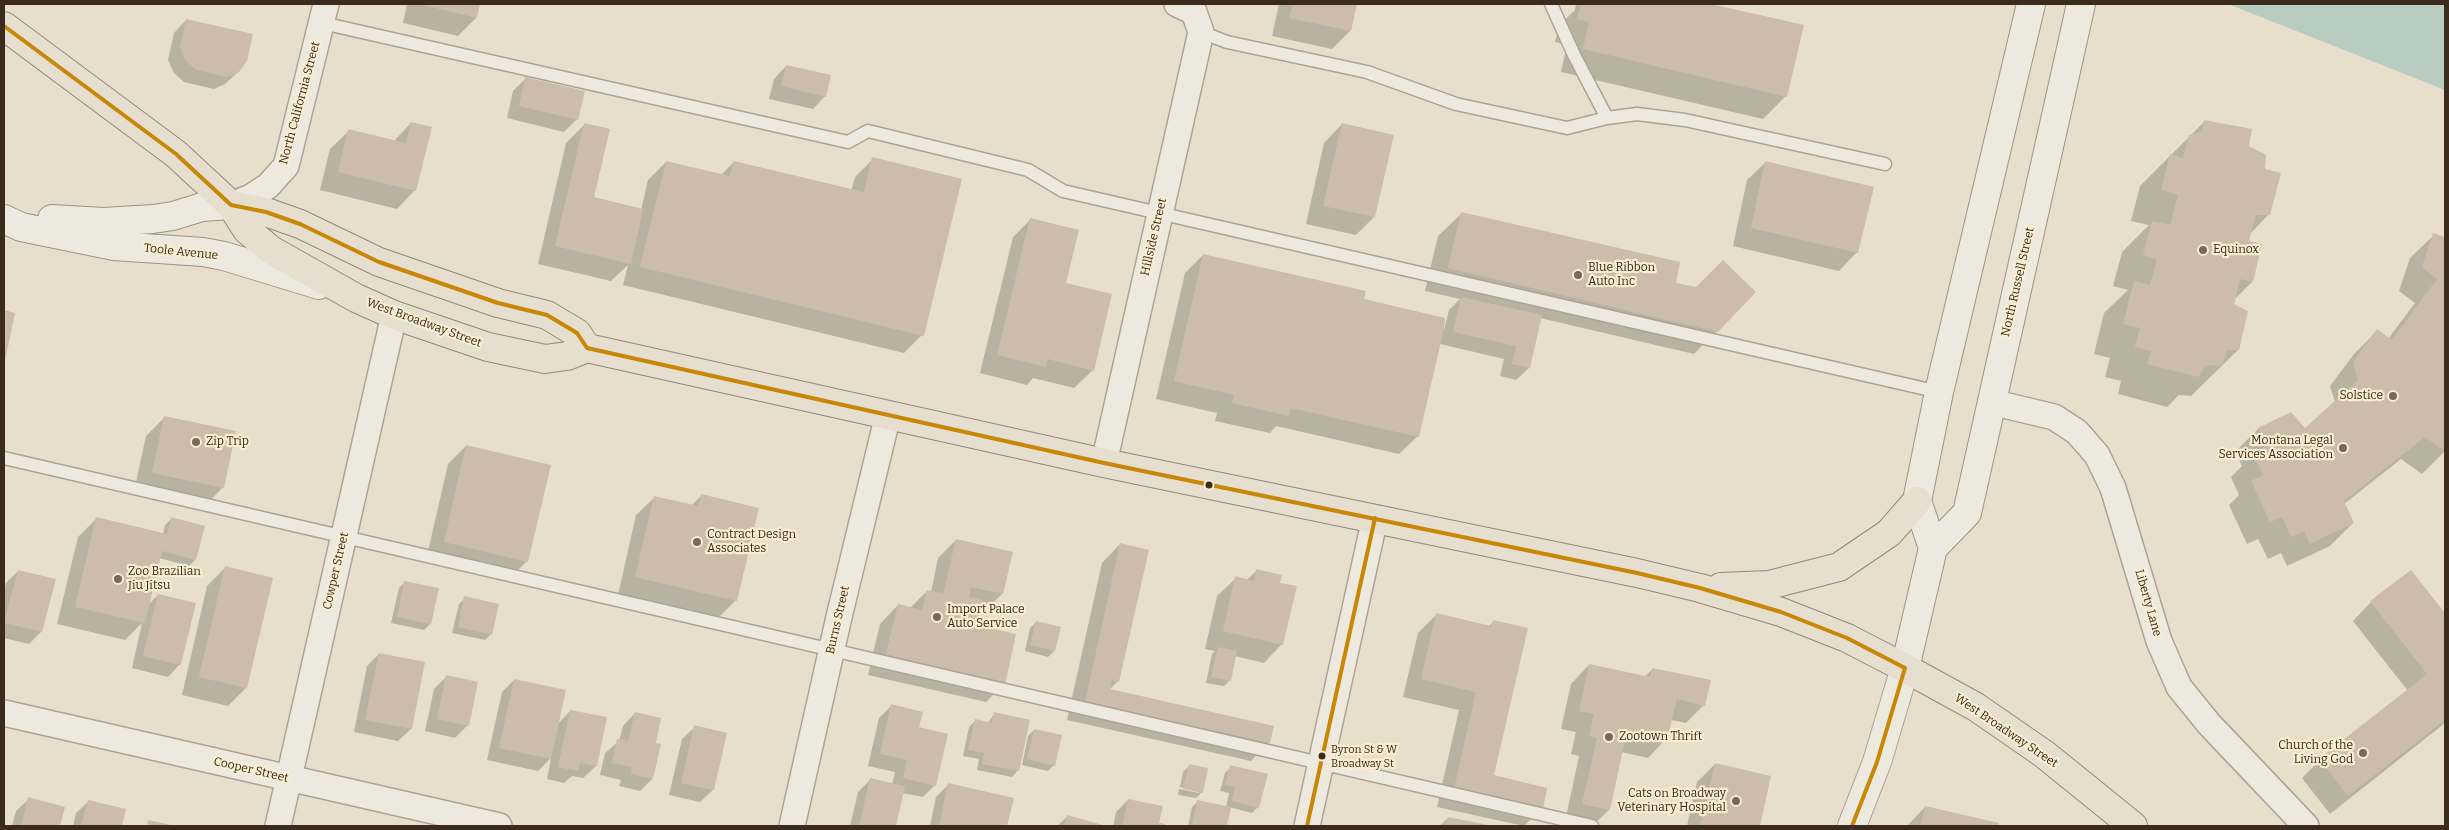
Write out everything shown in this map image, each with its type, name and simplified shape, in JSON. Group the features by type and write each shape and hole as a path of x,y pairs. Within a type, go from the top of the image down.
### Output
{"main road":[{"path":"1852,826 1877,762 1905,668 1933,548 1917,501 1939,392 2030,4"},
{"name":"North Russell Street","path":"1933,548 1967,513 2081,4"},
{"name":"West Broadway Street","path":"4,26 176,154 231,205 247,230 271,250 356,298 394,315 488,347 545,359 567,356 587,348 1104,462 1700,588 1781,612 1847,638 1905,668 1976,708 2044,754 2133,826"},
{"path":"4,214 60,220 104,222 173,216 202,207 231,205 266,212 300,224 388,265 498,303 546,315 577,333 587,348"},
{"name":"Toole Avenue","path":"4,219 20,227 114,246 203,252 224,256 264,267 356,298"},
{"path":"1700,588 1769,585 1839,568 1889,532 1917,501"}],"street":[{"name":"North California Street","path":"231,205 251,197 268,186 286,166 324,13"},
{"name":"Hillside Street","path":"1104,462 1159,214 1191,16"},
{"name":"Cowper Street","path":"278,826 394,315"},
{"name":"Liberty Lane","path":"1991,402 2054,417 2077,432 2097,455 2114,488 2159,641 2179,687 2209,724 2306,826"},
{"name":"Burns Street","path":"792,826 831,650 888,415"},
{"path":"1307,826 1374,518"},
{"name":"Cooper Street","path":"4,713 500,826"}],"lane":[{"path":"1551,4 1574,55 1607,118"},
{"path":"324,13 848,142 868,132 1028,170 1063,191 1939,392"},
{"path":"1191,16 1227,42 1367,72 1456,104 1567,128 1607,118 1637,114 1685,120 1885,164"},
{"path":"4,458 1592,826"}],"shaded area":[{"path":"2228,4 2445,4 2445,90"}],"building":[{"path":"419,4 480,4 477,18"},
{"path":"1293,4 1357,4 1351,31 1289,18"},
{"path":"1581,4 1711,4 1804,25 1787,97 1583,49 1589,22 1577,19"},
{"path":"186,19 253,34 247,61 239,72 227,77 197,70 186,61 180,47"},
{"path":"786,65 831,75 826,97 781,86"},
{"path":"525,77 585,91 578,120 519,106"},
{"name":"Equinox","path":"2204,120 2252,129 2249,146 2266,155 2265,169 2281,173 2270,215 2256,215 2249,241 2262,244 2253,282 2240,279 2234,304 2248,311 2239,350 2227,350 2222,366 2205,365 2199,377 2147,364 2151,351 2135,347 2140,328 2123,324 2134,281 2150,285 2157,259 2143,255 2152,221 2170,225 2178,195 2161,190 2170,154 2183,158 2189,135 2202,132"},
{"path":"411,122 432,127 416,191 338,172 348,129 406,143"},
{"path":"584,123 610,129 594,197 643,209 631,264 555,246"},
{"path":"1342,123 1394,135 1375,217 1323,206"},
{"path":"872,157 962,179 924,336 640,267 666,161 730,176 734,161 864,192"},
{"path":"1765,161 1874,187 1858,253 1751,228"},
{"name":"Blue Ribbon Auto Inc","path":"1461,212 1680,262 1676,283 1696,287 1723,260 1756,292 1718,332 1448,268"},
{"path":"1030,218 1079,230 1066,283 1112,294 1094,371 1048,359 1046,367 997,355"},
{"name":"Solstice","path":"2433,233 2445,237 2445,451 2425,437 2344,501 2354,523 2310,544 2304,531 2291,537 2282,517 2270,522 2251,481 2263,475 2253,453 2267,447 2258,428 2291,412 2305,428 2358,380 2353,362 2377,329 2392,340 2437,279 2422,267"},
{"path":"1203,254 1366,291 1364,299 1445,318 1419,437 1291,408 1289,416 1232,403 1234,395 1174,381"},
{"path":"1461,297 1542,315 1530,368 1512,364 1516,346 1453,332"},
{"path":"4,310 15,313 5,361 4,361"},
{"name":"Zip Trip","path":"164,416 236,431 224,488 152,473"},
{"path":"466,445 551,465 528,562 444,542"},
{"name":"Contract Design Associates","path":"701,494 759,508 737,601 635,577 654,496 698,506"},
{"name":"Zoo Brazilian Jiu Jitsu","path":"96,517 167,534 171,517 205,526 196,560 162,551 145,623 75,607"},
{"name":"Import Palace Auto Service","path":"956,539 1013,552 1003,594 971,587 969,597 983,600 977,625 1016,634 1005,685 885,657 898,604 922,610 927,590 943,594"},
{"path":"1120,543 1149,550 1119,682 1112,680 1110,689 1274,726 1270,743 1085,702"},
{"path":"225,566 273,578 247,688 199,677"},
{"path":"1256,569 1282,575 1280,583 1297,586 1283,645 1223,631 1235,576 1254,581"},
{"path":"18,570 56,579 42,632 4,623"},
{"path":"2411,570 2445,613 2445,720 2348,796 2319,759 2427,674 2370,601"},
{"path":"404,581 439,588 431,624 397,617"},
{"path":"158,594 196,603 181,665 143,656"},
{"path":"464,596 499,604 492,635 458,627"},
{"path":"1436,613 1491,626 1493,620 1528,628 1494,775 1547,788 1543,809 1454,789 1476,692 1421,679"},
{"path":"1036,621 1061,627 1055,651 1030,645"},
{"path":"1218,647 1237,651 1231,681 1211,677"},
{"path":"379,653 425,662 412,729 365,720"},
{"name":"Zootown Thrift","path":"1589,664 1650,677 1652,668 1711,680 1705,706 1677,699 1667,740 1627,731 1610,810 1582,804 1597,738 1589,736 1594,714 1579,711"},
{"path":"446,675 478,682 469,726 437,719"},
{"path":"514,679 566,690 551,759 499,748"},
{"path":"891,704 923,712 919,727 948,734 936,786 903,778 907,760 880,754"},
{"path":"570,710 607,717 597,766 580,763 578,771 558,767"},
{"path":"635,712 661,718 656,743 661,744 653,779 631,774 632,767 612,763 617,739 628,741"},
{"path":"994,712 1030,720 1019,771 982,764 984,753 968,750 975,719 992,723"},
{"path":"694,725 727,733 714,790 681,783"},
{"path":"1034,729 1062,735 1055,766 1027,759"},
{"name":"Cats on Broadway Veterinary Hospital","path":"1715,763 1771,776 1760,826 1700,826"},
{"path":"1189,764 1208,768 1203,793 1183,789"},
{"path":"1230,765 1268,774 1259,808 1232,801 1235,787 1225,785"},
{"path":"870,778 905,786 896,826 859,826"},
{"path":"948,783 1014,798 1007,826 939,826"},
{"path":"28,797 65,807 60,826 21,826"},
{"path":"1128,799 1163,806 1159,823 1165,824 1165,826 1122,826"},
{"path":"88,800 126,809 122,826 81,826"},
{"path":"1197,800 1231,807 1227,826 1192,826"},
{"path":"1925,806 1999,823 1998,826 1921,826"},
{"path":"1067,815 1103,825 1103,826 1064,826"},
{"path":"1448,817 1488,825 1488,826 1445,826"},
{"path":"148,820 171,825 171,826 147,826"}],"transit line":[{"path":"4,26 176,154 231,205 266,212 300,224 379,262 498,303 547,315 577,333 587,348 1104,463 1637,573 1700,588 1781,612 1847,638 1905,668 1877,762 1852,826"},
{"path":"1307,826 1375,518"}],"place":[{"name":"Equinox","path":"2203,250"},
{"name":"Blue Ribbon Auto Inc","path":"1578,275"},
{"name":"Solstice","path":"2393,396"},
{"name":"Zip Trip","path":"196,442"},
{"name":"Montana Legal Services Association","path":"2343,448"},
{"name":"Contract Design Associates","path":"697,542"},
{"name":"Zoo Brazilian Jiu Jitsu","path":"118,579"},
{"name":"Import Palace Auto Service","path":"937,617"},
{"name":"Zootown Thrift","path":"1609,737"},
{"name":"Church of the Living God","path":"2363,753"},
{"name":"Byron St & W Broadway St","path":"1322,756"},
{"name":"Cats on Broadway Veterinary Hospital","path":"1736,801"}]}
